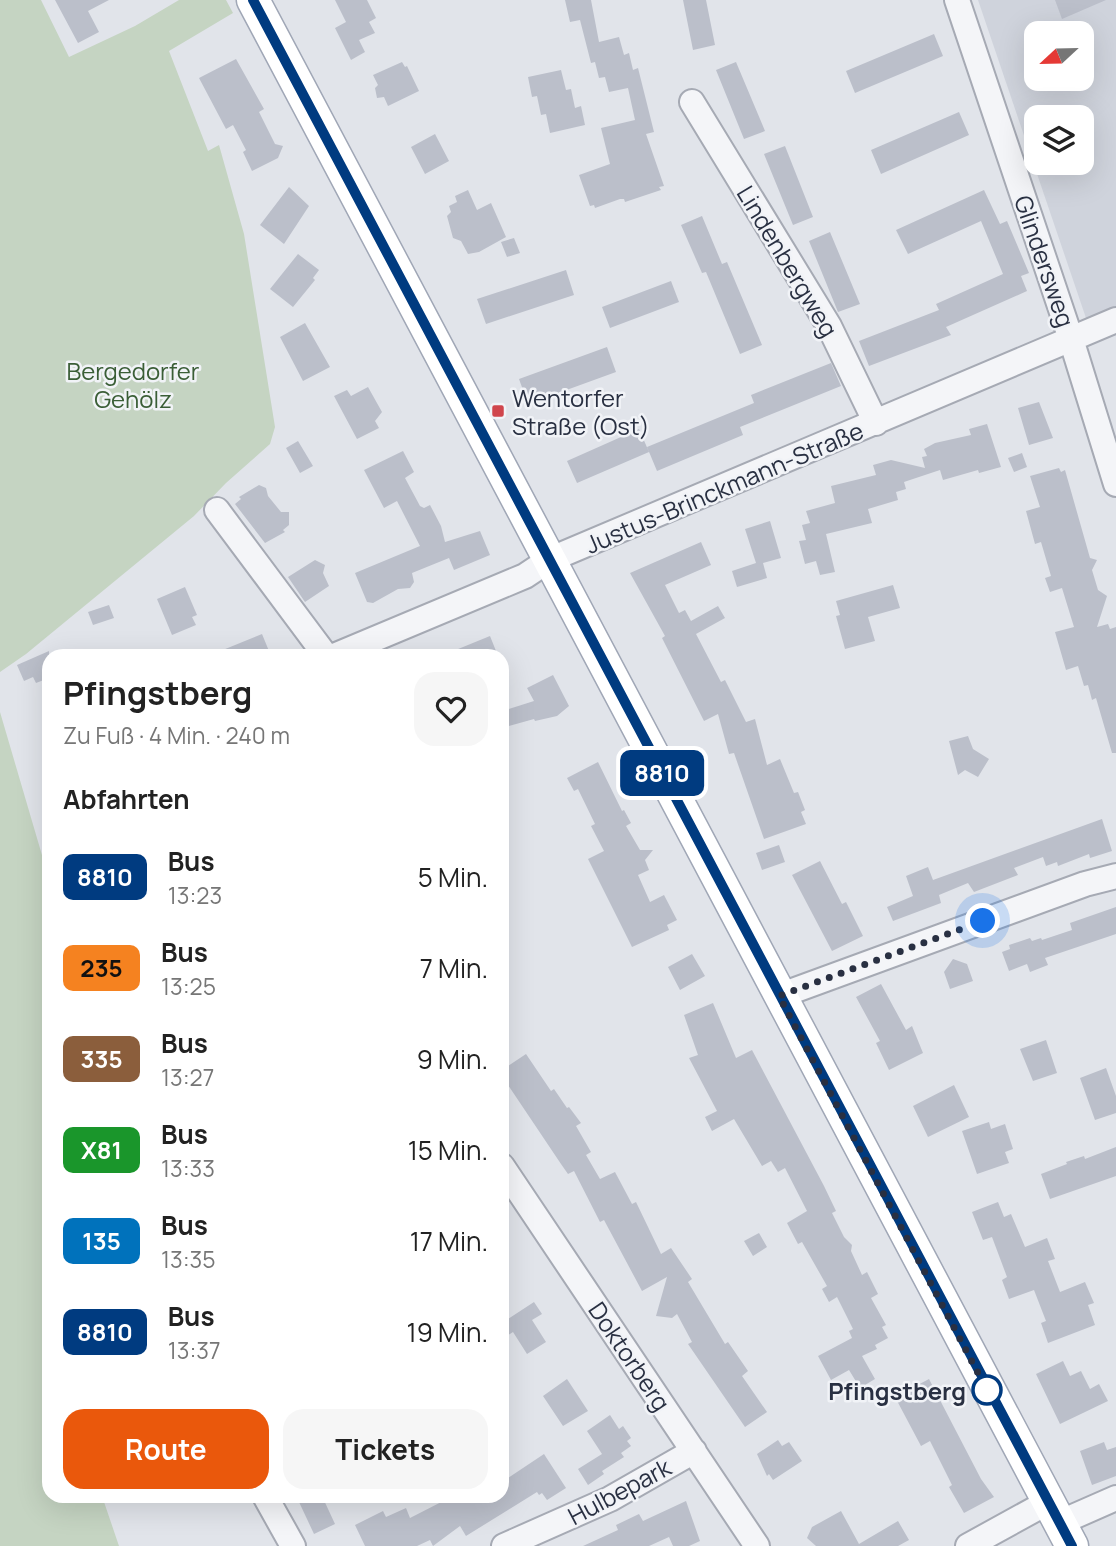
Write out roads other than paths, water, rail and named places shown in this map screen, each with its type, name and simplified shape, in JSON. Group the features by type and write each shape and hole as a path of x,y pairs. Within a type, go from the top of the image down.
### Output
{"main road":[{"path":"253,0 1060,1523"}],"street":[{"name":"Glindersweg","path":"957,0 1071,339 1116,484"},
{"name":"Lindenbergweg","path":"692,102 829,326 876,424"},
{"name":"Justus-Brinckmann-Straße","path":"351,649 524,576 549,560 876,424 1116,320"},
{"path":"217,510 321,649"},
{"path":"779,996 1073,889 1116,876"},
{"name":"Doktorberg","path":"509,1183 757,1546"},
{"name":"Hulbepark","path":"504,1546 610,1499 694,1451"},
{"path":"968,1546 1060,1523 1116,1498"},
{"path":"269,1503 293,1546"}],"place":[{"name":"Wentorfer Straße (Ost)","path":"498,411"},
{"name":"Pfingstberg","path":"987,1390"}],"park label":[{"name":"Bergedorfer Gehölz","path":"133,384"}]}
